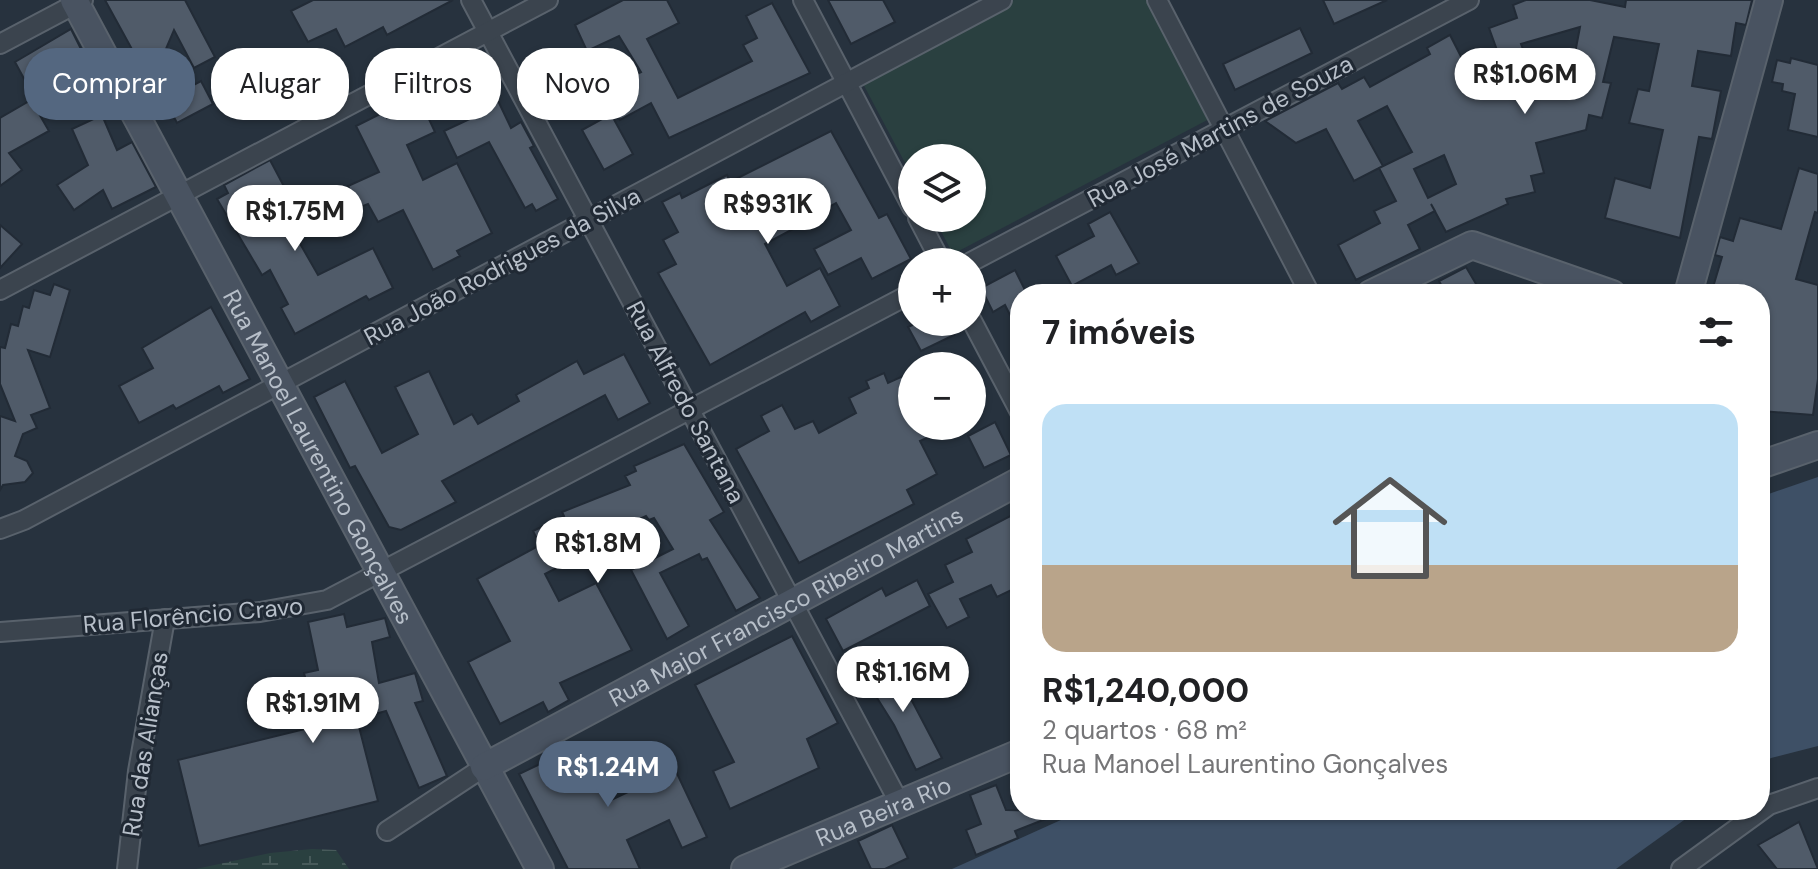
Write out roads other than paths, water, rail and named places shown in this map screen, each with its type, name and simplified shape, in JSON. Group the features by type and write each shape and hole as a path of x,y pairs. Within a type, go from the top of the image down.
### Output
{"main road":[{"path":"1691,284 1769,0"},
{"name":"Rua Manoel Laurentino Gonçalves","path":"78,1 279,384 540,869"},
{"path":"1392,284 1472,245 1583,284"},
{"path":"1770,462 1818,445"},
{"name":"Rua Major Francisco Ribeiro Martins","path":"484,767 1010,486"},
{"name":"Rua Beira Rio","path":"745,869 1010,757"}],"street":[{"name":"Rua Alfredo Santana","path":"471,0 900,804"},
{"path":"0,290 548,0"},
{"path":"803,0 898,180"},
{"name":"Rua João Rodrigues da Silva","path":"0,529 24,520 1002,0"},
{"path":"1157,0 1305,284"},
{"name":"Rua José Martins de Souza","path":"986,254 1469,0"},
{"path":"0,44 78,1"},
{"path":"381,574 898,300"},
{"path":"980,336 1010,393"},
{"name":"Rua Florêncio Cravo","path":"0,632 310,605 346,592 381,574"},
{"name":"Rua das Alianças","path":"127,869 138,771 165,619"},
{"name":"Rua Major Francisco Ribeiro Martins","path":"387,831 484,767"},
{"path":"1770,805 1818,788"},
{"path":"1681,869 1748,820"}],"water":[{"path":"1818,477 1818,746 1770,759 1770,494"},
{"path":"1061,820 1684,820 1616,869 952,869"}]}
